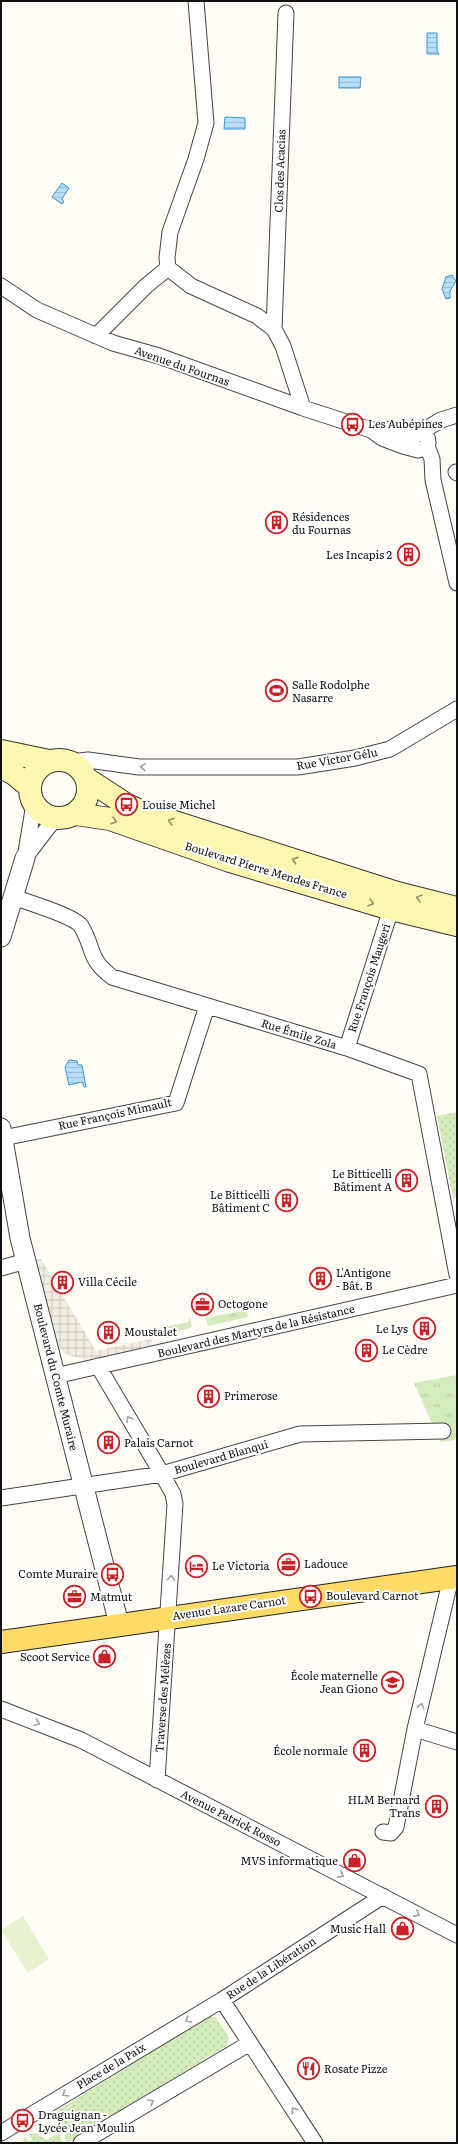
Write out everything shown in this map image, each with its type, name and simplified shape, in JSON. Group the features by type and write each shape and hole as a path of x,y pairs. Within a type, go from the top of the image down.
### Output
{"main road":[{"path":"1,751 49,761 64,760 71,762 81,769 87,779 89,789 87,798 83,807 66,816 48,816 14,774 1,767"},
{"path":"32,796 33,776 40,767 49,761"},
{"name":"Boulevard Pierre Mendes France","path":"87,779 127,806 140,811 398,893 457,908"},
{"name":"Boulevard Pierre Mendes France","path":"66,816 110,819 230,861 391,909 457,924"},
{"name":"Avenue Lazare Carnot","path":"1,1642 454,1577"}],"street":[{"path":"196,1 206,123 196,159 170,232 167,258 168,268 191,286 257,316 274,329 283,346 303,408"},
{"name":"Clos des Acacias","path":"274,329 286,13"},
{"path":"96,336 146,286 168,268"},
{"name":"Avenue du Fournas","path":"4,294 114,343 159,356 303,408 371,430 385,429 420,443"},
{"path":"454,416 446,428 420,443 433,480 457,582"},
{"name":"Rue Victor Gélu","path":"71,762 88,760 139,767 298,767 355,758 390,749 457,709"},
{"path":"1,937 25,858 32,796"},
{"path":"25,858 49,826 66,816"},
{"name":"Rue Émile Zola","path":"14,897 70,918 80,925 93,957 101,968 112,977 346,1048 418,1074 457,1275"},
{"name":"Rue François Maugeri","path":"346,1048 391,909"},
{"name":"Rue François Mimault","path":"2,1133 176,1103 207,1006"},
{"name":"Boulevard du Comte Muraire","path":"2,1133 26,1261 119,1624"},
{"path":"1,1268 26,1261"},
{"name":"Boulevard des Martyrs de la Résistance","path":"55,1376 457,1285"},
{"name":"Traverse des Mélèzes","path":"98,1366 162,1474 173,1494 175,1504 157,1780"},
{"name":"Boulevard Blanqui","path":"1,1498 72,1488 83,1484 162,1474 300,1434 443,1431"},
{"path":"383,1832 391,1833 396,1827 415,1729 454,1577"},
{"name":"Avenue Patrick Rosso","path":"1,1709 80,1740 457,1935"},
{"path":"415,1729 457,1742"},
{"name":"Rue de la Libération","path":"315,2143 222,2000 383,1896"},
{"name":"Place de la Paix","path":"1,2133 222,2000"},
{"path":"81,2143 250,2043"}],"green space":[{"path":"457,1112 457,1197 453,1198 437,1116"},
{"path":"247,1310 248,1317 208,1326 206,1318"},
{"path":"190,1317 192,1327 168,1335 166,1327 188,1322"},
{"path":"457,1375 457,1437 455,1440 440,1442 414,1383"},
{"path":"23,1916 49,1959 28,1973 1,1930"},
{"path":"209,2016 216,2017 229,2038 225,2047 67,2143 61,2127 49,2116"},
{"path":"36,2133 46,2140 59,2133 62,2143 22,2143 25,2137 29,2142 32,2140 29,2134"}],"shaded area":[{"path":"41,1259 96,1351 151,1339 153,1345 87,1360 65,1354 54,1341 34,1260"}],"water":[{"path":"427,33 437,33 437,51 439,54 427,54"},
{"path":"339,77 361,77 360,88 339,88"},
{"path":"225,117 245,118 245,129 224,129"},
{"path":"62,183 69,188 62,199 64,202 62,204 52,197"},
{"path":"452,275 456,281 450,291 450,298 446,299 442,289 446,277"},
{"path":"69,1060 77,1061 78,1065 82,1065 86,1087 84,1087 82,1082 69,1085 65,1067"}],"place":[{"name":"Les Aubépines","path":"352,424"},
{"name":"Résidences du Fournas","path":"277,523"},
{"name":"Les Incapis 2","path":"408,555"},
{"name":"Salle Rodolphe Nasarre","path":"276,691"},
{"name":"Louise Michel","path":"127,805"},
{"name":"Le Bitticelli Bâtiment A","path":"407,1180"},
{"name":"Le Bitticelli Bâtiment C","path":"286,1201"},
{"name":"L'Antigone - Bât. B","path":"321,1279"},
{"name":"Villa Cécile","path":"62,1282"},
{"name":"Octogone","path":"202,1304"},
{"name":"Le Lys","path":"424,1329"},
{"name":"Moustalet","path":"108,1332"},
{"name":"Le Cèdre","path":"367,1350"},
{"name":"Primerose","path":"208,1396"},
{"name":"Palais Carnot","path":"108,1443"},
{"name":"Ladouce","path":"288,1564"},
{"name":"Le Victoria","path":"196,1566"},
{"name":"Comte Muraire","path":"113,1574"},
{"name":"Boulevard Carnot","path":"311,1596"},
{"name":"Matmut","path":"75,1597"},
{"name":"Scoot Service","path":"105,1657"},
{"name":"École maternelle Jean Giono","path":"393,1682"},
{"name":"École normale","path":"364,1751"},
{"name":"HLM Bernard Trans","path":"436,1806"},
{"name":"MVS informatique","path":"354,1861"},
{"name":"Music Hall","path":"402,1929"},
{"name":"Rosate Pizze","path":"309,2069"},
{"name":"Draguignan - Lycée Jean Moulin","path":"22,2121"}]}
